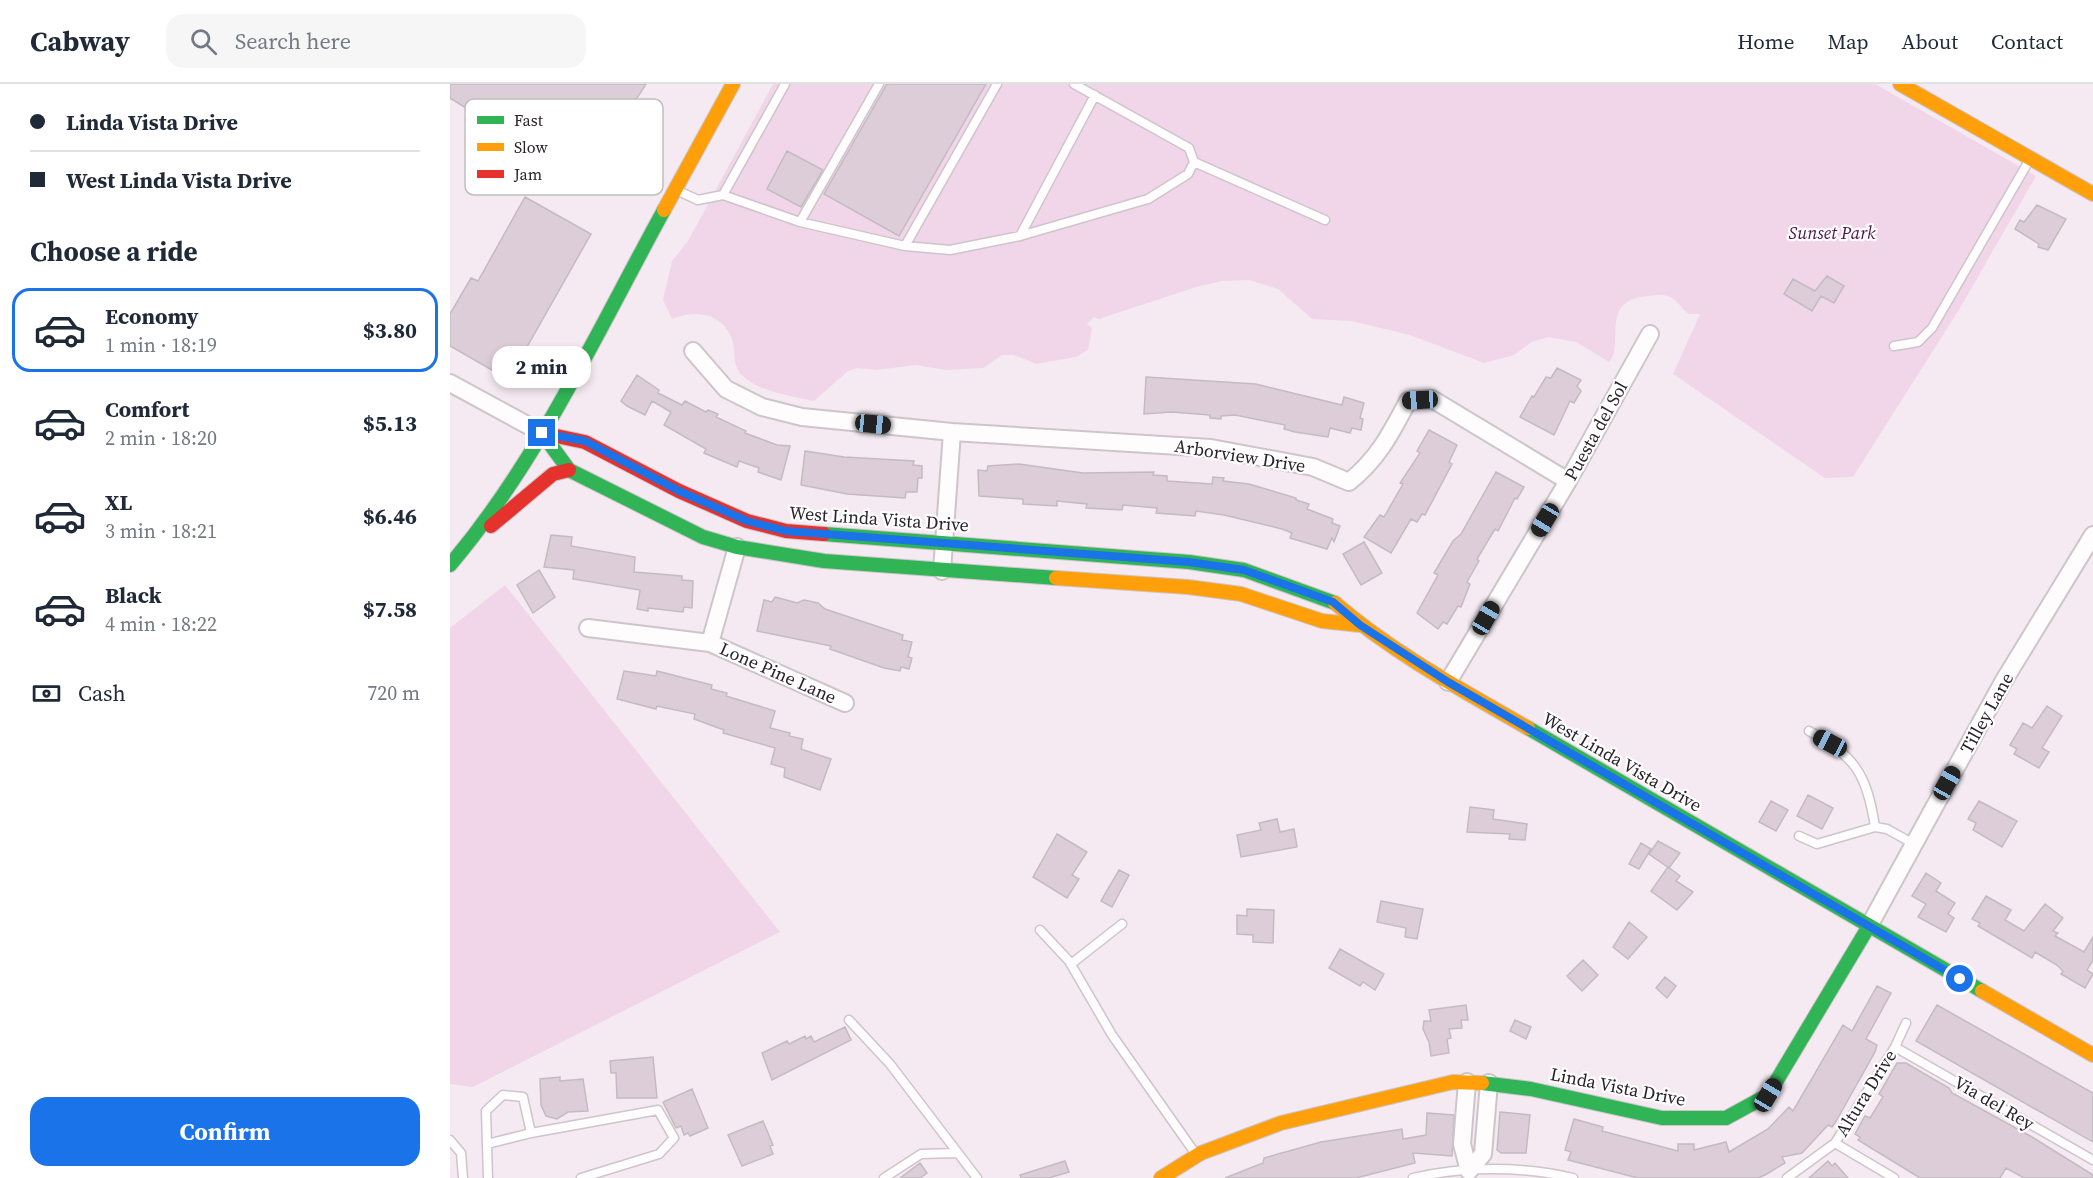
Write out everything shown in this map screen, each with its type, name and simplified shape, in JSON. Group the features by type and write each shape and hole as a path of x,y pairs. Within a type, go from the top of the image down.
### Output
{"main road":[{"path":"1900,84 2093,194"},
{"path":"450,565 478,533 542,433 728,88"},
{"name":"West Linda Vista Drive","path":"542,433 569,470 703,537 737,547 824,561 1188,587 1241,594 1322,621 1360,625"},
{"name":"West Linda Vista Drive","path":"542,433 585,441 679,491 747,521 786,531 1189,562 1244,570 1333,602 1360,625 1448,682 1869,926"},
{"path":"478,533 500,522 553,474 569,470"},
{"path":"1869,926 2093,1055"},
{"name":"Linda Vista Drive","path":"1161,1178 1197,1156 1281,1123 1453,1082 1489,1083 1531,1089 1662,1118 1689,1120 1726,1118 1768,1095 1869,926"}],"street":[{"name":"Puesta del Sol","path":"1448,682 1568,481 1650,334"},
{"name":"Arborview Drive","path":"693,351 726,389 762,407 802,417 952,432 1211,448 1313,467 1349,482 1368,467 1386,442 1408,401 1432,399 1568,481"},
{"path":"450,383 542,433"},
{"path":"942,571 946,542 952,432"},
{"name":"Tilley Lane","path":"1869,926 2003,682 2093,535"},
{"name":"Lone Pine Lane","path":"710,643 737,547"},
{"name":"Lone Pine Lane","path":"588,628 710,643 846,703"},
{"path":"1467,1082 1462,1144 1469,1174"},
{"path":"1469,1174 1483,1154 1489,1083"}],"lane":[{"path":"723,195 785,84"},
{"path":"800,222 879,84"},
{"path":"905,246 997,84"},
{"path":"675,189 698,200 723,195 800,222 905,246 950,250 1020,236 1148,199 1188,174 1194,162 1189,148 1074,84"},
{"path":"1020,236 1095,95"},
{"path":"1894,346 1918,342 1932,328 2031,158"},
{"path":"1194,162 1325,220"},
{"path":"1809,731 1842,751 1853,762 1867,792 1875,827"},
{"path":"1800,836 1817,844 1882,827 1914,844"},
{"path":"1071,964 1122,924"},
{"path":"1040,930 1071,964 1112,1035 1197,1156"},
{"path":"849,1020 890,1064 977,1178"},
{"name":"Altura Drive","path":"1787,1178 1835,1143 1894,1047 1906,1023"},
{"name":"Via del Rey","path":"1894,1047 2093,1160"},
{"path":"488,1178 486,1111 503,1095 523,1097 531,1133"},
{"path":"487,1144 531,1133 658,1110 674,1138 659,1154 581,1178"},
{"path":"450,1140 461,1153 463,1178"},
{"path":"1835,1143 1894,1178"},
{"path":"884,1178 921,1154 957,1153"},
{"path":"1413,1178 1446,1170 1469,1174 1549,1172 1573,1178"}],"green space":[{"name":"Sunset Park","path":"773,84 1875,84 2036,176 1960,308 1853,477 1825,478 1673,374 1700,314 1689,314 1674,300 1664,295 1633,299 1623,305 1618,314 1615,345 1609,362 1576,342 1548,337 1532,342 1514,355 1484,363 1410,335 1351,321 1312,319 1278,289 1249,280 1223,281 1196,287 1099,319 1094,317 1087,324 1092,328 1088,350 1076,357 1036,364 1014,355 1002,355 983,368 945,370 916,365 876,370 857,368 848,371 814,401 765,389 755,385 740,373 735,362 733,342 723,325 716,319 699,314 672,319 663,300 672,261 688,241"},
{"path":"505,585 780,932 473,1087 450,1084 450,628"}],"building":[{"path":"450,84 646,84 636,99 465,99 465,107 450,98"},
{"path":"887,84 986,84 899,236 824,194"},
{"path":"787,151 823,170 801,207 767,189"},
{"path":"525,197 591,234 519,361 515,359 504,377 450,346 450,314 471,278 478,281"},
{"path":"2037,205 2066,219 2048,250 2038,247 2039,244 2015,229 2020,220 2024,222"},
{"path":"1827,276 1844,286 1834,303 1821,296 1812,311 1784,294 1793,279 1815,291"},
{"path":"1557,368 1581,380 1577,386 1581,391 1574,403 1570,401 1554,435 1520,417 1546,377 1551,378"},
{"path":"637,375 659,390 658,393 682,405 685,401 706,412 708,410 718,414 716,417 746,431 745,433 777,445 790,446 781,480 758,472 759,468 739,461 737,467 704,453 706,449 664,425 671,412 652,401 645,415 627,406 621,401"},
{"path":"1146,377 1256,384 1342,405 1344,397 1364,403 1360,418 1363,419 1361,430 1352,428 1350,433 1330,428 1328,437 1295,432 1284,429 1285,425 1235,415 1221,416 1221,419 1210,418 1210,415 1172,412 1144,414"},
{"path":"1429,430 1457,445 1449,462 1452,464 1425,515 1422,514 1417,522 1411,519 1391,553 1364,537 1380,515 1384,517 1403,484 1400,483 1420,453 1417,451"},
{"path":"805,451 844,457 914,461 913,465 922,466 922,478 918,478 917,492 906,492 905,498 847,494 801,485"},
{"path":"1019,464 1083,473 1154,472 1153,475 1167,476 1167,481 1212,484 1213,477 1224,478 1223,481 1249,484 1296,498 1296,500 1309,504 1307,509 1333,519 1332,523 1340,526 1334,542 1332,538 1327,549 1290,538 1292,533 1282,529 1224,515 1196,511 1195,516 1156,513 1157,508 1123,505 1122,510 1086,508 1087,504 1057,501 1057,506 1023,504 1023,499 979,496 978,470 987,471 988,466"},
{"path":"1496,472 1524,487 1517,499 1515,498 1498,531 1495,529 1477,559 1479,561 1467,582 1470,584 1461,607 1458,606 1447,624 1443,622 1438,629 1417,613 1438,575 1434,573 1453,541 1461,534"},
{"path":"551,535 572,537 571,546 635,557 634,572 682,576 682,580 693,581 692,608 684,607 683,612 637,609 640,590 573,579 574,570 544,567"},
{"path":"1364,542 1382,573 1361,585 1343,554"},
{"path":"539,570 555,597 533,613 517,585"},
{"path":"775,597 797,603 804,600 818,603 825,609 903,635 902,640 912,642 908,657 912,658 909,669 901,667 900,671 884,668 830,649 831,646 757,631 764,600 772,602"},
{"path":"624,671 656,676 657,671 712,685 711,689 727,693 726,696 775,711 770,728 803,739 801,749 831,759 820,790 784,777 785,768 771,764 775,748 723,733 724,730 694,719 695,714 657,706 656,709 617,699"},
{"path":"2047,706 2062,716 2042,748 2049,752 2039,768 2014,754 2017,749 2010,745 2023,723 2032,728"},
{"path":"1808,795 1833,808 1822,829 1797,816"},
{"path":"1771,801 1788,810 1776,831 1759,822"},
{"path":"1979,801 2017,821 2002,847 1973,830 1976,823 1968,819"},
{"path":"1470,807 1494,810 1493,819 1527,824 1525,840 1509,839 1510,834 1467,832"},
{"path":"1277,819 1280,832 1294,829 1297,847 1241,857 1237,835 1261,830 1259,823"},
{"path":"1057,834 1087,852 1072,875 1079,879 1067,898 1033,877"},
{"path":"1658,841 1680,853 1669,868 1649,854"},
{"path":"1641,843 1651,849 1639,869 1629,864"},
{"path":"1668,867 1680,876 1676,881 1693,892 1677,910 1651,891"},
{"path":"1119,870 1129,875 1112,907 1101,901"},
{"path":"1926,873 1941,883 1936,891 1955,903 1948,914 1954,918 1946,932 1918,917 1926,904 1912,896"},
{"path":"1986,896 2011,910 2005,920 2024,931 2045,904 2063,918 2053,931 2058,933 2055,936 2084,952 2093,937 2093,960 2087,970 2093,974 2085,988 2061,974 2063,971 2057,965 2035,952 2032,958 1978,926 1980,923 1972,919"},
{"path":"1381,901 1423,909 1417,939 1405,937 1406,928 1377,922"},
{"path":"1247,909 1274,910 1273,943 1253,942 1253,935 1237,934 1237,915 1247,916"},
{"path":"1629,922 1647,937 1628,959 1613,947"},
{"path":"1340,949 1384,974 1375,990 1363,982 1360,986 1329,968"},
{"path":"1583,960 1598,975 1582,991 1567,976"},
{"path":"1665,977 1676,986 1667,998 1656,988"},
{"path":"1877,986 1891,993 1866,1039 1877,1045 1875,1052 1835,1123 1832,1127 1828,1125 1802,1153 1782,1157 1785,1163 1765,1175 1758,1178 1638,1178 1568,1160 1571,1152 1565,1150 1574,1119 1603,1127 1602,1131 1678,1151 1678,1144 1694,1144 1694,1150 1726,1142 1729,1152 1768,1129 1789,1107 1793,1111 1843,1025 1852,1031"},
{"path":"1466,1005 1468,1020 1461,1020 1462,1028 1449,1029 1451,1038 1447,1039 1449,1053 1431,1056 1429,1042 1423,1029 1424,1021 1431,1021 1429,1010"},
{"path":"1937,1005 2093,1093 2093,1142 1916,1041"},
{"path":"1515,1020 1531,1027 1526,1039 1510,1031"},
{"path":"845,1027 851,1040 772,1080 762,1053 787,1041 789,1044 805,1036 806,1039 811,1036 814,1042"},
{"path":"653,1057 657,1098 617,1098 616,1073 611,1073 610,1061"},
{"path":"1897,1063 1906,1063 1949,1088 1952,1093 2032,1137 2093,1175 2093,1178 2024,1178 2006,1168 2000,1178 1920,1178 1858,1140 1860,1137 1855,1134 1865,1116 1870,1118 1883,1097 1879,1094"},
{"path":"560,1077 560,1081 583,1079 588,1111 568,1112 557,1119 546,1116 541,1105 540,1079"},
{"path":"692,1089 708,1128 690,1136 688,1133 684,1135 681,1126 676,1128 663,1102"},
{"path":"1500,1112 1530,1115 1526,1153 1501,1153 1497,1150"},
{"path":"1427,1113 1454,1115 1452,1156 1413,1153 1415,1163 1356,1178 1225,1178 1263,1163 1264,1158 1321,1142 1402,1129 1403,1139 1426,1135"},
{"path":"763,1121 773,1145 770,1146 773,1154 742,1166 728,1135"},
{"path":"1065,1161 1069,1172 1049,1178 1021,1178 1020,1175"},
{"path":"1828,1161 1832,1166 1835,1163 1848,1178 1809,1178"},
{"path":"920,1163 927,1173 920,1178 900,1178"}],"traffic: fast":[{"path":"450,565 482,525 539,438 566,393 664,210"},
{"path":"542,433 569,470 703,537 737,547 824,561 1056,578"},
{"path":"824,534 1189,562 1244,570 1335,603"},
{"path":"1528,728 1982,991"},
{"path":"1482,1083 1531,1089 1662,1118 1726,1118 1768,1095 1869,926"}],"traffic: slow":[{"path":"664,210 733,84"},
{"path":"1900,84 2093,194"},
{"path":"1056,578 1188,587 1241,594 1322,621 1360,625"},
{"path":"1335,603 1404,655 1528,728"},
{"path":"1982,991 2093,1055"},
{"path":"1161,1178 1201,1153 1281,1123 1453,1082 1482,1083"}],"traffic: jam":[{"path":"542,433 585,442 679,491 747,521 786,531 824,534"},
{"path":"491,526 553,474 569,470"}],"route":[{"path":"542,433 585,441 679,491 747,521 786,531 1189,562 1244,570 1299,588 1333,602 1360,625 1448,682 1960,979"}]}
